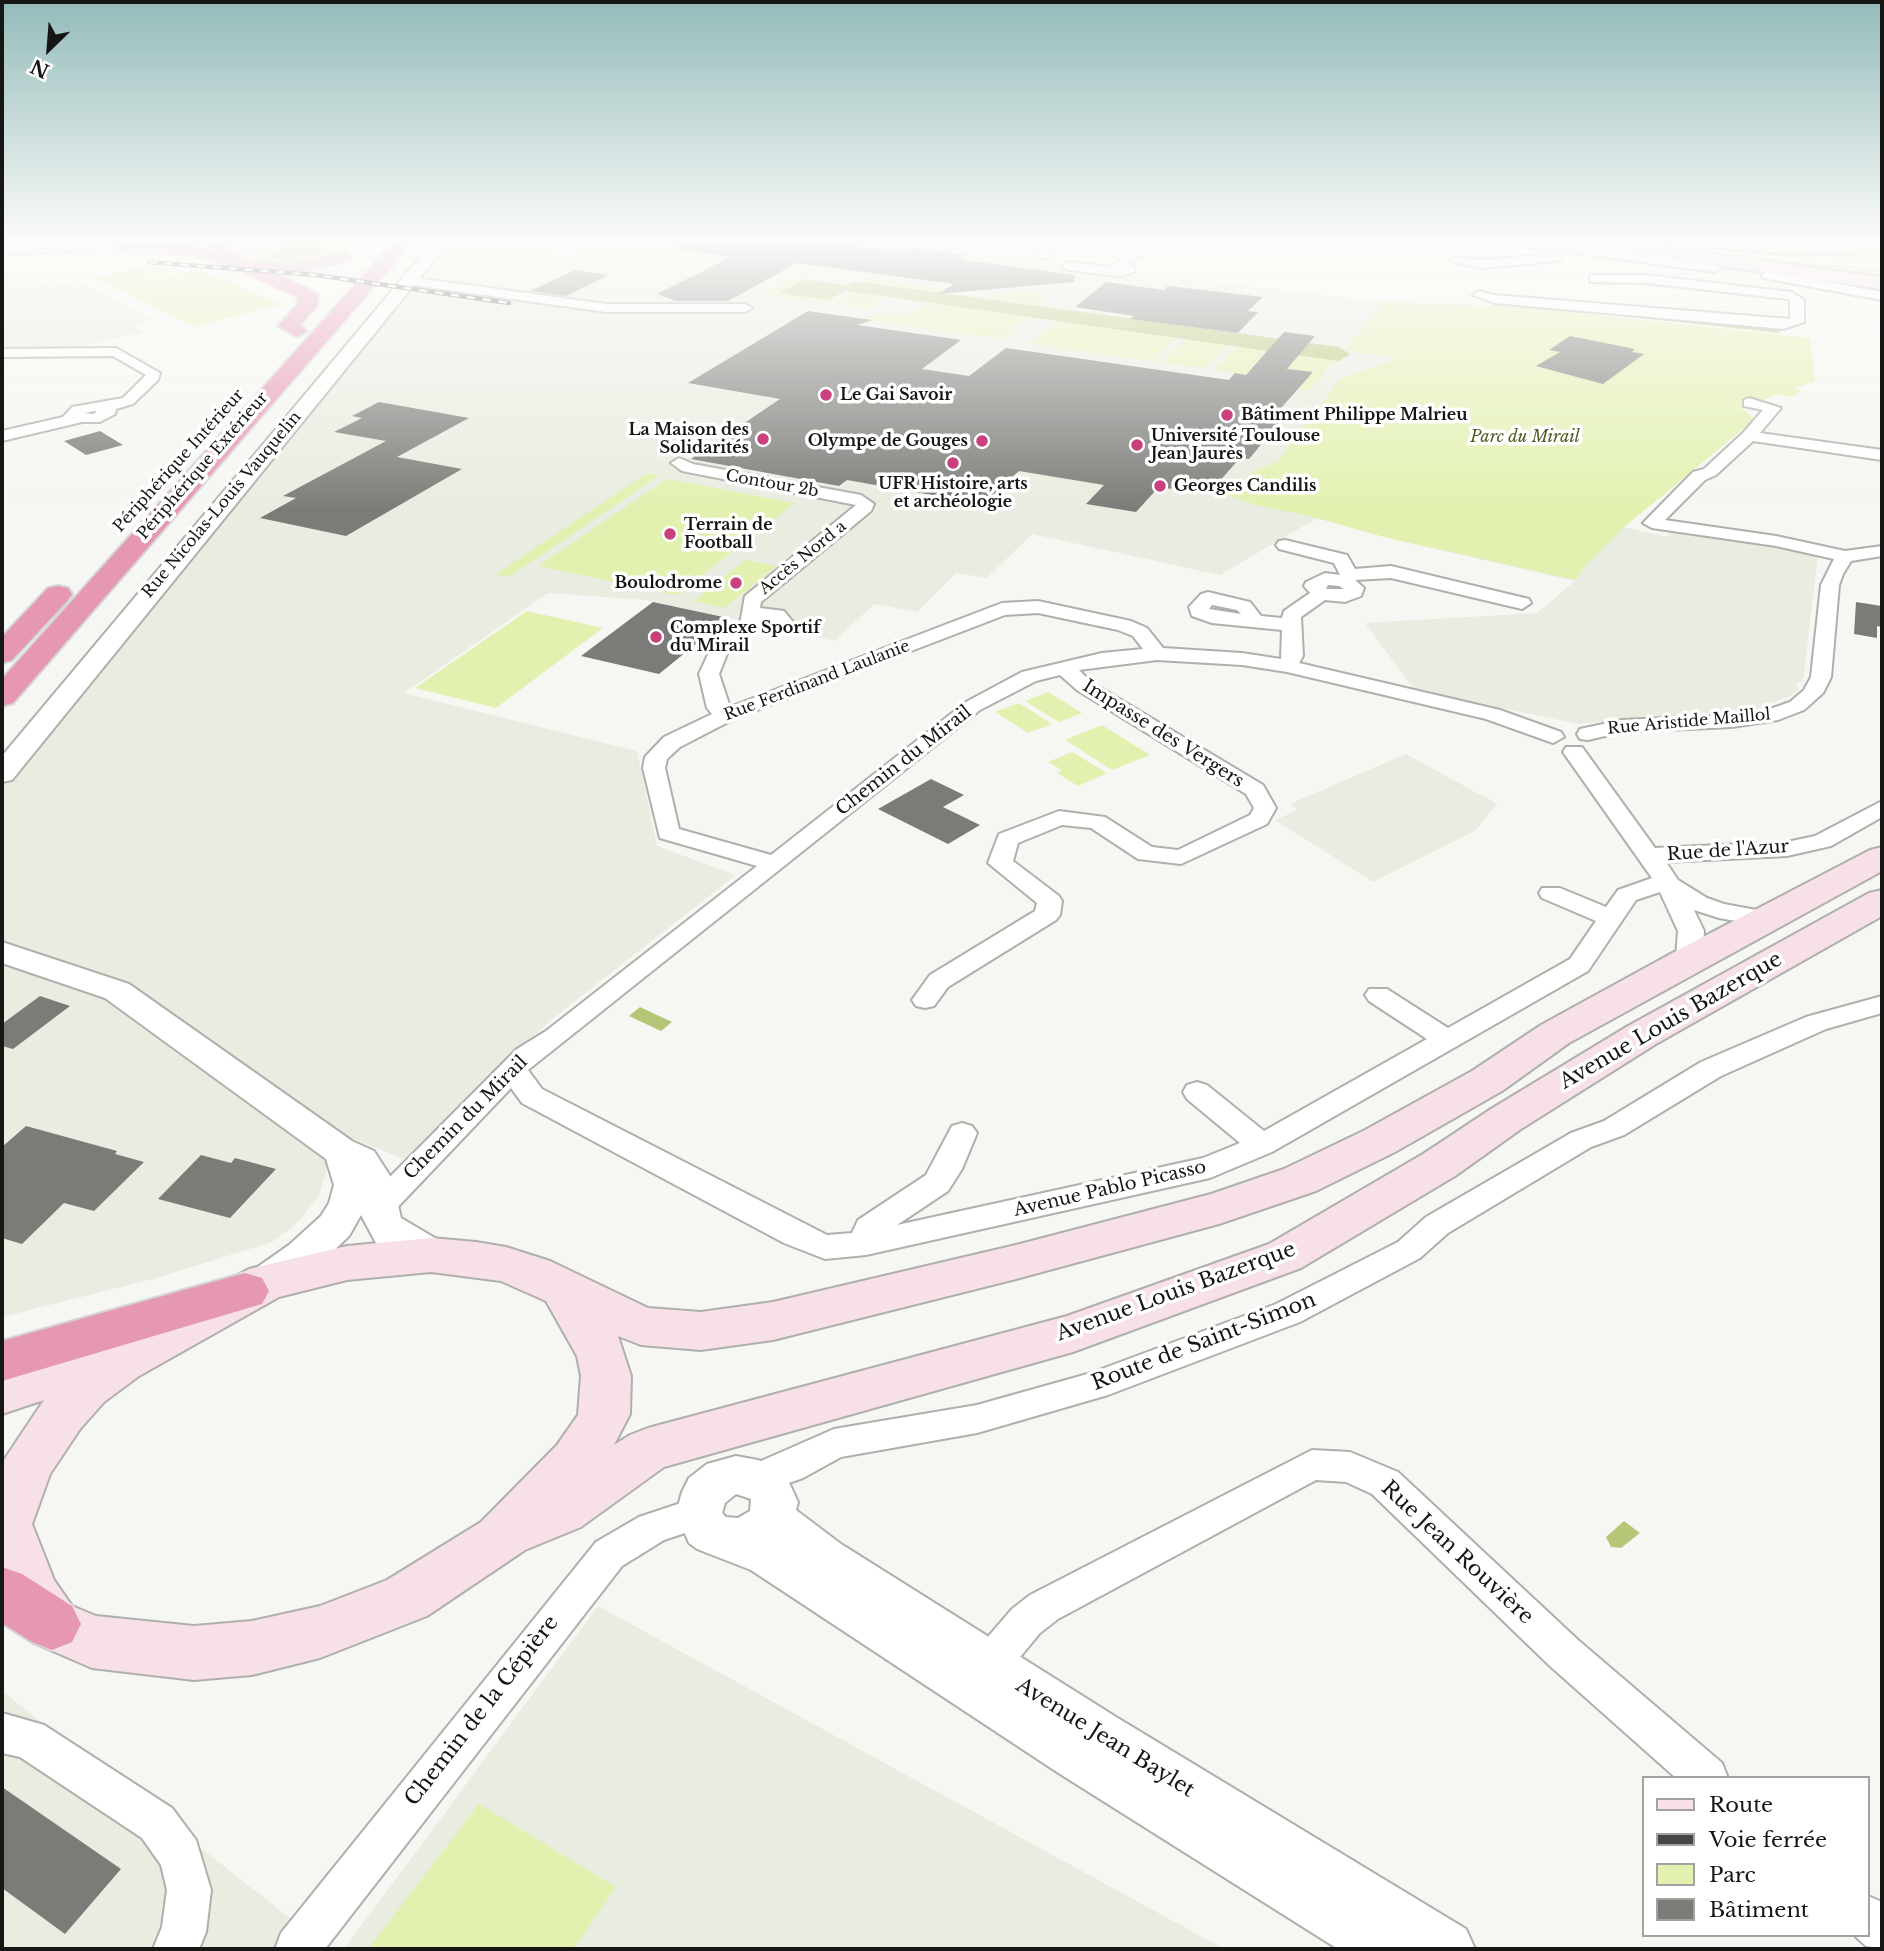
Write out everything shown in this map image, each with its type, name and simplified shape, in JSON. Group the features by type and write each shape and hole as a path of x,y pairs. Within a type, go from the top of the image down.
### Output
{"highway":[{"path":"293,329 297,331"},
{"name":"Périphérique Extérieur","path":"2,697 326,329"},
{"path":"223,444 276,398 341,329"},
{"name":"Périphérique Intérieur","path":"106,541 297,331"},
{"path":"2,654 70,581"},
{"path":"2,1362 242,1294"},
{"path":"2,1592 52,1625"}],"main road":[{"path":"2,1394 60,1374 242,1294 346,1263 430,1255 506,1264 641,1326 682,1331 773,1321 1016,1262 1219,1208 1300,1180 1380,1141 1487,1081 1555,1034 1764,918 1882,857"},
{"name":"Avenue Louis Bazerque","path":"500,1539 562,1511 648,1450 1073,1333 1285,1256 1439,1165 1642,1035 1873,910"},
{"path":"242,1294 121,1362 86,1388 62,1414 27,1465 4,1522 31,1594 52,1625 92,1642 194,1653 252,1648 320,1632 407,1598 500,1539 576,1460 604,1414 606,1376 602,1356 595,1339 564,1291"}],"street":[{"name":"Rue Nicolas-Louis Vauquelin","path":"2,774 369,329"},
{"path":"2,353 116,352 153,373 153,377 128,401 106,407 83,408 69,419 2,436"},
{"path":"1749,403 1773,408 1749,436 1710,472 1699,475 1652,523 1776,541 1845,556 1882,551"},
{"path":"1749,436 1882,455"},
{"name":"Contour 2b","path":"679,463 688,468 861,500 865,504"},
{"name":"Accès Nord a","path":"727,715 718,708 709,674 723,641 752,621 750,609 754,598 865,507 865,504"},
{"path":"1285,545 1341,559 1346,578 1355,588 1350,595 1339,597 1321,594 1291,615 1293,656 1287,666"},
{"name":"Rue Aristide Maillol","path":"1581,743 1622,726 1732,722 1778,714 1797,706 1813,693 1821,677 1830,585 1845,556"},
{"path":"1346,578 1391,572 1522,603"},
{"name":"Rue Ferdinand Laulanie","path":"774,863 680,839 668,833 654,768 656,757 672,742 727,715 1015,607 1038,607 1124,625 1140,632 1157,654"},
{"path":"1253,621 1291,625"},
{"name":"Chemin du Mirail","path":"381,1205 527,1055 556,1037 987,697 1029,676 1102,659 1157,654 1207,655 1287,666 1493,714 1553,737 1558,746 1581,743"},
{"name":"Impasse des Vergers","path":"925,1000 939,981 1047,915 1050,901 1000,863 1007,839 1059,818 1097,822 1146,854 1181,857 1259,819 1265,808 1255,790 1084,686 1063,667"},
{"path":"1581,743 1648,856 1669,884 1691,931 1689,959"},
{"name":"Rue de l'Azur","path":"1648,856 1787,849 1823,841 1882,808"},
{"path":"1669,884 1698,903 1719,911 1764,918"},
{"name":"Avenue Pablo Picasso","path":"513,1070 532,1096 795,1235 825,1247 866,1244 1210,1167 1262,1145 1579,965 1627,895 1649,885 1669,884"},
{"path":"1551,893 1610,918"},
{"path":"2,952 117,991 339,1150 361,1160 373,1178 381,1205 382,1220 390,1233 430,1255"},
{"path":"1378,995 1448,1040"},
{"name":"Route de Saint-Simon","path":"741,1512 790,1467 834,1444 977,1419 1096,1385 1288,1313 1409,1250 1437,1225 1581,1140 1614,1128 1711,1069 1816,1023 1882,1004"},
{"path":"1197,1092 1262,1145"},
{"path":"866,1244 869,1228 937,1183 947,1169 962,1133"},
{"path":"242,1294 303,1256 335,1226 348,1205 353,1185 351,1168 339,1150"},
{"path":"937,1183 951,1226"},
{"name":"Rue Jean Rouvière","path":"980,1676 1026,1621 1044,1607 1312,1465 1350,1467 1385,1483 1564,1653 1705,1776"},
{"name":"Avenue Jean Baylet","path":"741,1512 824,1559 980,1676 1390,1949"},
{"name":"Chemin de la Cépière","path":"297,1949 608,1554 652,1528 741,1512"},
{"name":"Avenue Jean Baylet","path":"980,1676 1446,1949"},
{"path":"2,1733 30,1739 157,1824 181,1855 189,1890 184,1932 175,1949"},
{"path":"1872,1949 1882,1940"}],"shaded area":[{"path":"3,329 138,329 143,332 72,348 3,351"},
{"path":"377,329 1727,329 1810,338 1815,381 1741,408 1755,419 1624,527 1668,537 1671,528 1818,554 1803,682 1798,682 1796,687 1800,688 1790,696 1755,709 1578,724 1415,690 1365,623 1537,613 1575,581 1388,538 1317,518 1220,575 1032,534 987,578 956,573 917,612 874,604 835,641 646,600 548,593 404,693 637,751 657,846 736,875 552,1019 404,1159 337,1132 319,1196 295,1225 272,1242 153,1279 2,1317 2,779"},
{"path":"1744,329 1778,329 1780,333"},
{"path":"1406,754 1497,804 1475,831 1373,882 1275,820 1298,810 1290,804"},
{"path":"640,1007 672,1022 661,1031 629,1016"},
{"path":"1624,1521 1640,1533 1621,1548 1611,1547 1606,1537"},
{"path":"598,1606 1224,1949 344,1949"},
{"path":"2,1691 329,1949 2,1949"}],"green space":[{"path":"927,329 1013,329 1000,339"},
{"path":"1047,329 1185,329 1152,361 1029,344"},
{"name":"Parc du Mirail","path":"1362,329 1727,329 1810,338 1815,381 1795,388 1801,390 1793,397 1778,394 1741,408 1755,419 1623,528 1584,567 1576,580 1388,538 1306,515 1259,506 1215,491 1235,485 1253,472 1278,461 1340,379 1398,358 1344,350"},
{"path":"1195,331 1236,336 1204,368 1162,362"},
{"path":"1246,338 1342,351 1310,390 1297,388 1312,372 1255,364 1246,375 1214,370"},
{"path":"647,473 660,475 509,577 496,574"},
{"name":"Terrain de Football","path":"667,479 795,503 676,595 538,566"},
{"name":"Boulodrome","path":"746,560 776,566 724,608 694,601"},
{"path":"527,611 603,628 496,708 415,688"},
{"path":"1048,692 1082,713 1059,722 1025,701"},
{"path":"1019,703 1052,724 1028,733 995,712"},
{"path":"1102,725 1150,755 1112,770 1065,740"},
{"path":"1072,752 1107,773 1078,786 1057,773 1062,770 1048,762"},
{"path":"479,1804 616,1887 574,1949 368,1949"}],"building":[{"path":"778,329 885,329 961,340 922,369 969,376 1006,348 1229,380 1235,373 1246,375 1284,332 1315,336 1287,369 1313,372 1274,416 1283,418 1249,459 1240,458 1218,483 1193,479 1185,488 1157,489 1136,512 1086,504 1104,485 1019,471 983,504 847,480 839,486 691,459 780,399 688,383"},
{"path":"1208,329 1242,329 1238,333"},
{"path":"1570,336 1635,349 1632,352 1644,354 1603,384 1536,366 1560,352 1549,350"},
{"path":"379,402 469,418 397,457 462,469 346,536 260,518 296,498 283,496 386,441 334,432 362,418 352,416"},
{"path":"100,431 123,445 86,455 64,441"},
{"name":"Complexe Sportif du Mirail","path":"653,602 728,618 659,674 581,656"},
{"path":"1856,602 1882,606 1882,627 1877,626 1877,638 1854,634"},
{"path":"931,779 964,795 943,807 980,825 948,844 878,809"},
{"path":"40,996 70,1006 13,1049 2,1046 2,1024"},
{"path":"26,1126 117,1151 115,1154 144,1162 94,1211 64,1203 22,1244 2,1238 2,1147"},
{"path":"201,1155 231,1163 235,1158 276,1169 230,1218 158,1199"},
{"path":"2,1787 121,1869 65,1934 2,1888"}],"waterway":[{"path":"1158,329 1339,354"}],"place":[{"name":"Le Gai Savoir","path":"826,395"},
{"name":"Bâtiment Philippe Malrieu","path":"1227,415"},
{"name":"La Maison des Solidarités","path":"763,439"},
{"name":"Olympe de Gouges","path":"982,441"},
{"name":"Université Toulouse Jean Jaurès","path":"1137,445"},
{"name":"UFR Histoire, arts et archéologie","path":"953,463"},
{"name":"Georges Candilis","path":"1160,486"},
{"name":"Terrain de Football","path":"670,534"},
{"name":"Boulodrome","path":"736,583"},
{"name":"Complexe Sportif du Mirail","path":"656,637"}]}
